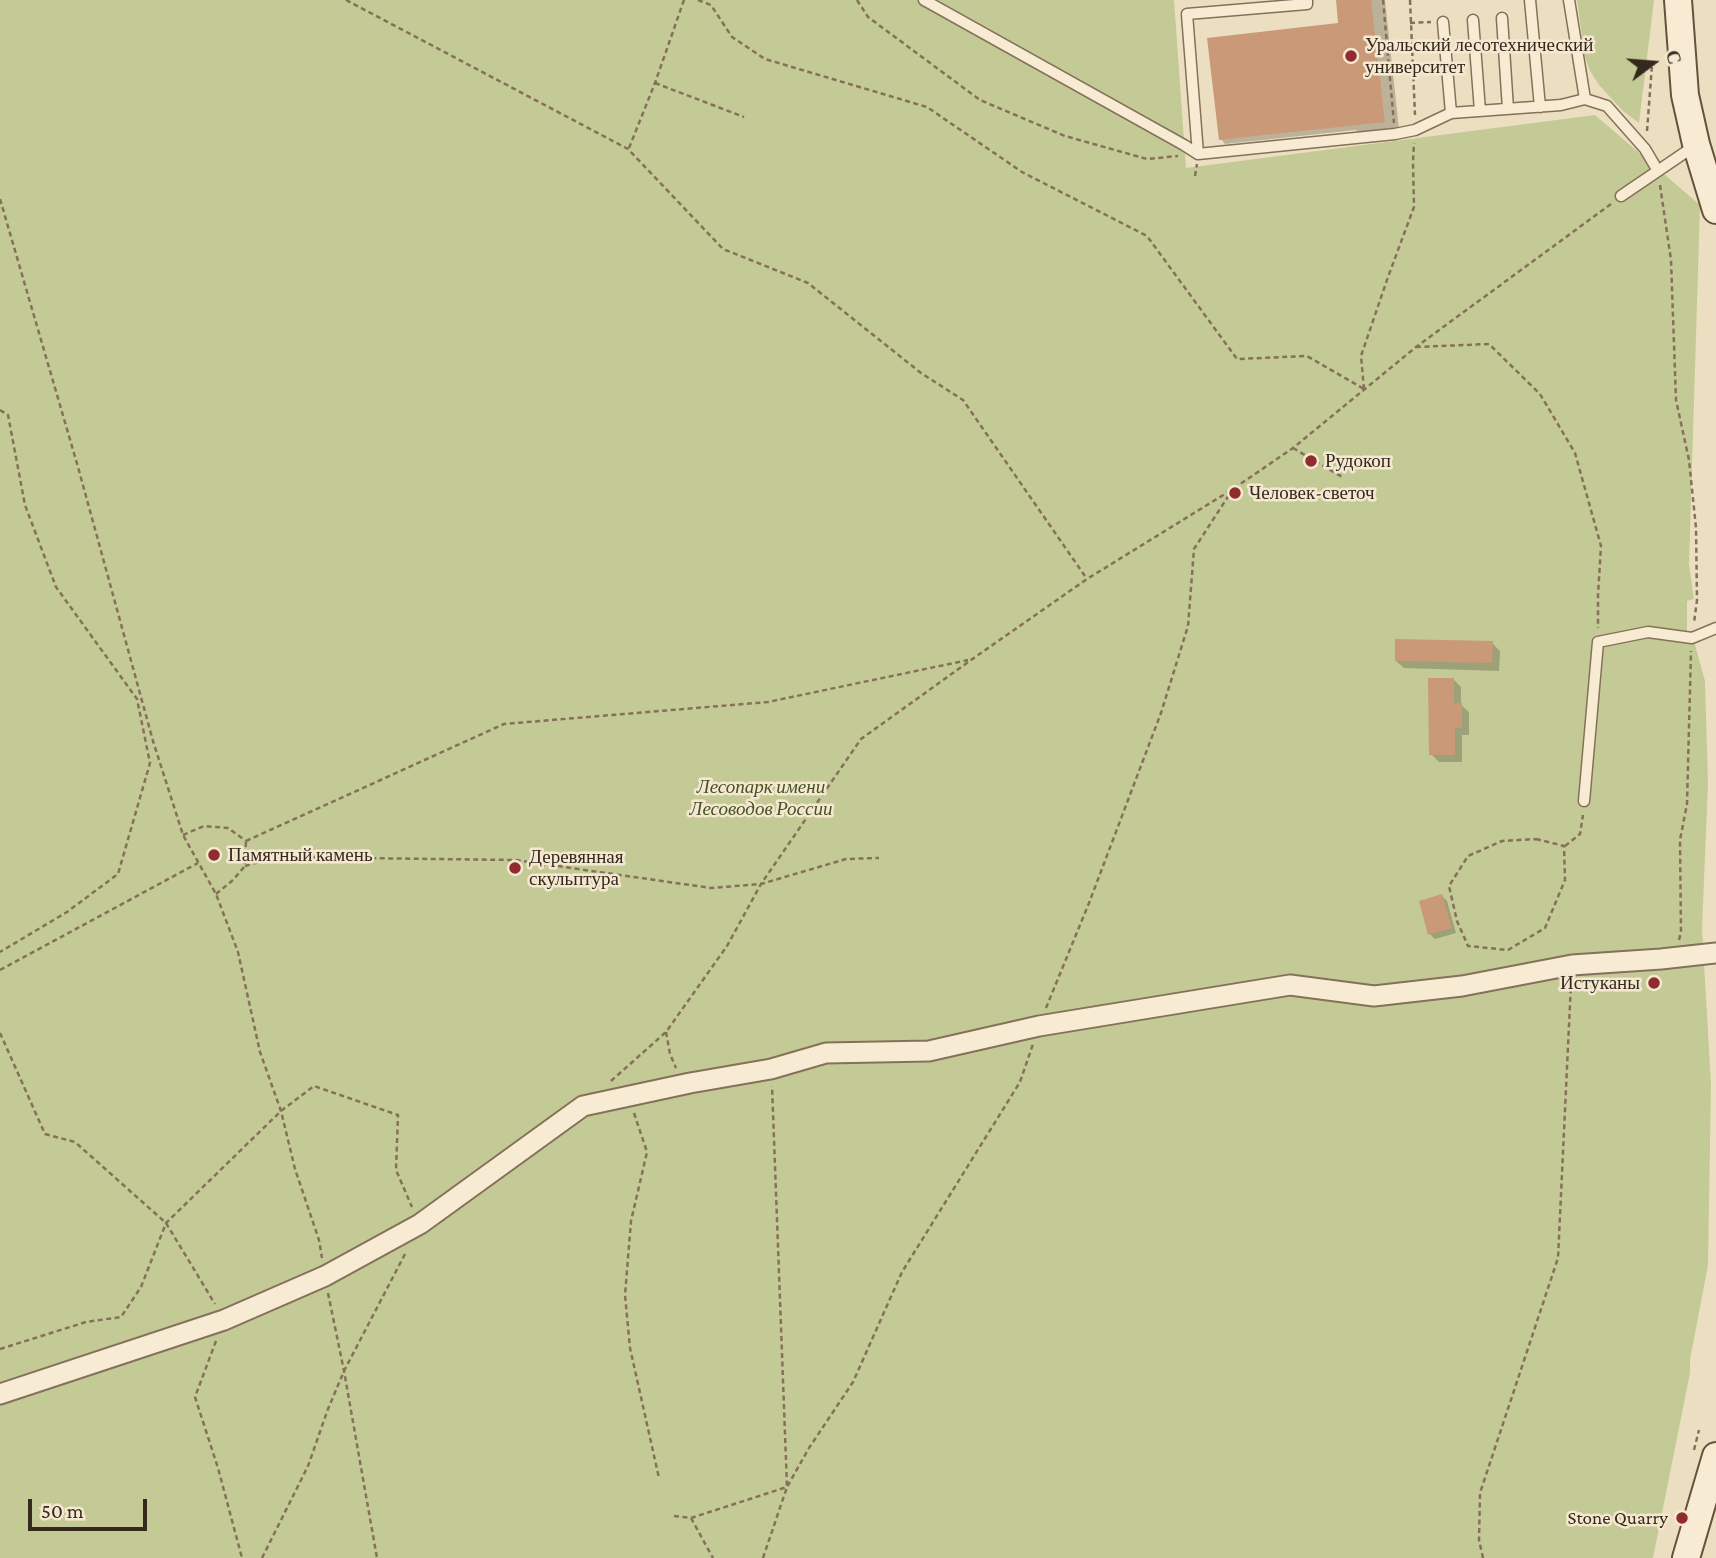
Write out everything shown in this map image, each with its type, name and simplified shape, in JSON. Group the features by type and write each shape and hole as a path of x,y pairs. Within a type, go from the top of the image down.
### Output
{"main road":[{"path":"1678,0 1685,95 1696,144 1716,210"},
{"path":"1686,1558 1716,1457"}],"street":[{"path":"0,1394 224,1320 325,1276 420,1224 583,1107 690,1083 771,1069 826,1053 929,1051 1039,1026 1290,985 1374,996 1462,986 1572,965 1716,953"}],"lane":[{"path":"924,0 1198,154 1395,134 1415,130 1451,113 1561,105 1585,99 1606,106 1645,149 1658,171"},
{"path":"1198,154 1187,14 1307,4 1307,0"},
{"path":"1530,0 1540,107"},
{"path":"1569,0 1585,99"},
{"path":"1502,18 1508,109"},
{"path":"1473,20 1480,111"},
{"path":"1443,22 1451,113"},
{"path":"1621,196 1696,144"},
{"path":"1584,801 1598,642 1648,632 1692,638 1716,628"}],"path":[{"path":"346,0 628,149 723,249 808,282 921,373 963,400 1087,579"},
{"path":"628,149 684,0"},
{"path":"698,0 711,5 732,37 765,59 927,107 1022,172 1147,236 1237,359 1307,356 1364,389"},
{"path":"857,0 868,16 980,100 1065,135 1147,159 1198,154"},
{"path":"1383,0 1395,134"},
{"path":"1364,389 1361,356 1414,207 1415,130 1410,0"},
{"path":"655,83 744,117"},
{"path":"1658,171 1671,260 1676,400 1689,460 1696,528 1697,600 1692,638 1687,804 1680,840 1681,932 1676,950 1661,959"},
{"path":"583,1107 666,1032 727,946 761,884 860,739 1087,579 1233,489 1293,448 1416,347 1621,196"},
{"path":"0,199 78,467 153,741 183,835 216,894 238,952 260,1052 281,1111 295,1169 319,1240 377,1558"},
{"path":"1416,347 1489,344 1540,394 1575,453 1601,546 1598,642"},
{"path":"0,410 8,415 25,505 55,587 137,699 150,762 118,874 68,912 0,952"},
{"path":"1293,448 1344,478"},
{"path":"763,1558 787,1487 809,1448 853,1382 902,1272 1020,1082 1039,1026 1161,713 1188,626 1195,549 1233,489"},
{"path":"246,841 504,724 768,702 971,660"},
{"path":"1564,846 1580,834 1584,801"},
{"path":"183,835 204,826 228,828 246,841"},
{"path":"1536,839 1564,846 1565,880 1545,928 1508,950 1468,946 1457,921 1449,886 1468,856 1502,841 1536,839"},
{"path":"245,866 246,841"},
{"path":"216,894 245,866 276,857 515,860 711,888 761,884 846,859 879,859"},
{"path":"0,970 198,863"},
{"path":"1483,1558 1479,1540 1480,1493 1558,1258 1572,965"},
{"path":"666,1032 670,1055 677,1070 690,1083"},
{"path":"0,1033 45,1134 75,1142 166,1223 224,1320 195,1397 218,1468 242,1558"},
{"path":"771,1069 787,1487"},
{"path":"0,1349 86,1322 121,1317 141,1287 166,1223 281,1111 314,1086 398,1115 396,1170 420,1224 344,1371 308,1466 262,1558"},
{"path":"628,1097 647,1152 631,1221 625,1295 630,1348 659,1478"},
{"path":"674,1516 691,1518 787,1487"},
{"path":"691,1518 713,1558"}],"green space":[{"name":"Лесопарк имени Лесоводов России","path":"0,0 1174,0 1186,168 1595,115 1700,205 1689,565 1694,599 1687,601 1687,642 1694,641 1705,681 1708,783 1702,929 1711,1084 1708,1265 1690,1360 1690,1373 1653,1558 0,1558"},
{"path":"1577,0 1654,0 1639,123 1623,111 1590,71 1585,57"}],"building":[{"path":"1336,0 1371,0 1385,122 1219,140 1207,38 1338,23"},
{"path":"1395,639 1493,641 1492,663 1395,661"},
{"path":"1428,678 1454,678 1454,703 1462,703 1462,728 1455,728 1455,755 1429,755"},
{"path":"1442,894 1452,928 1428,935 1419,901"}],"place":[{"name":"Уральский лесотехнический университет","path":"1351,56"},
{"name":"Рудокоп","path":"1311,461"},
{"name":"Человек-светоч","path":"1235,493"},
{"name":"Памятный камень","path":"214,855"},
{"name":"Деревянная скульптура","path":"515,868"},
{"name":"Истуканы","path":"1654,983"},
{"name":"Stone Quarry","path":"1682,1518"}]}
